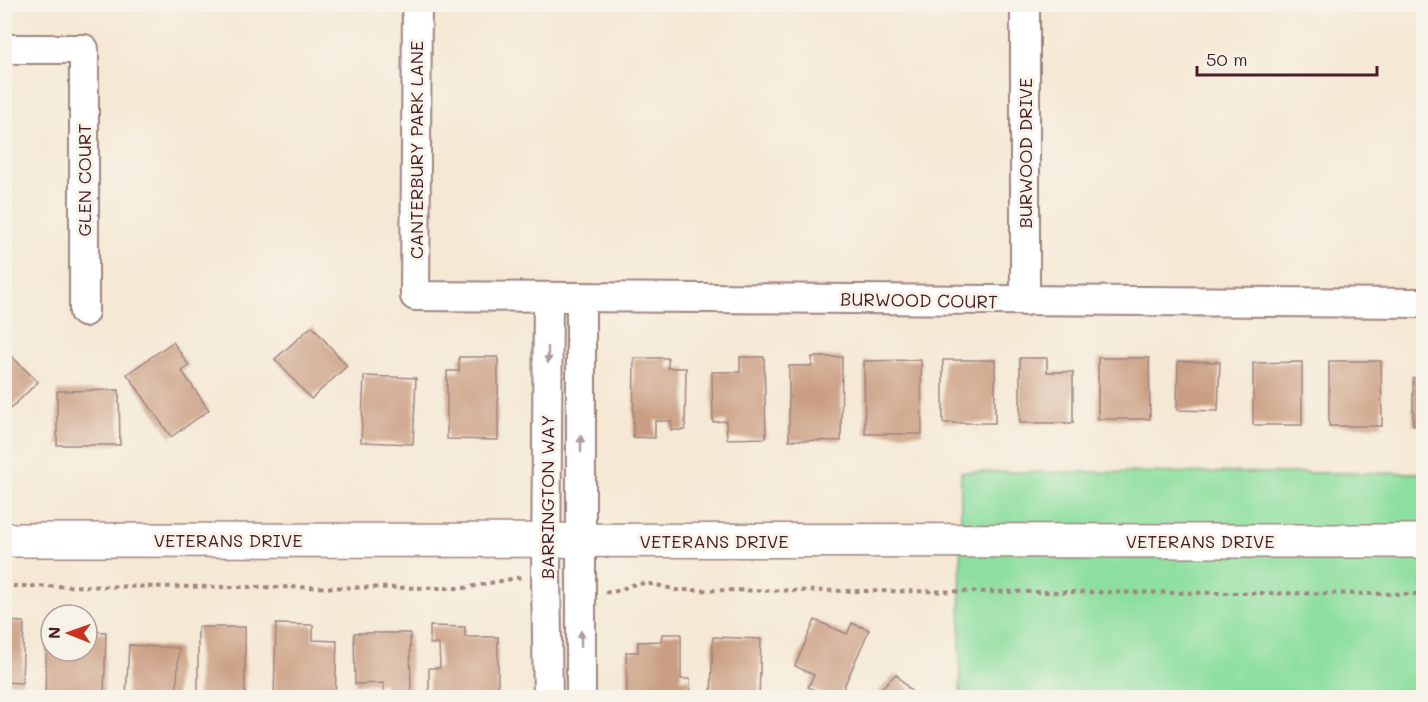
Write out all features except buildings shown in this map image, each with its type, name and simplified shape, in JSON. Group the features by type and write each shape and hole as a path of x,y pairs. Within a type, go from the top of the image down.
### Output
{"street":[{"name":"CANTERBURY PARK LANE","path":"415,296 417,4"},
{"name":"BURWOOD DRIVE","path":"1025,4 1025,301"},
{"name":"GLEN COURT","path":"4,49 84,49 84,312"},
{"name":"BURWOOD COURT","path":"415,296 1424,303"},
{"name":"BARRINGTON WAY","path":"544,691 547,608 548,297"},
{"name":"BARRINGTON WAY","path":"581,297 581,687"},
{"name":"VETERANS DRIVE","path":"4,540 1424,541"},
{"path":"544,691 581,687"}],"path":[{"path":"4,586 464,588 518,577 546,578"},
{"path":"581,580 603,591 612,592 622,591 632,585 641,585 687,590 1424,594"}],"green space":[{"path":"961,472 1423,473 1423,697 960,698"}]}
